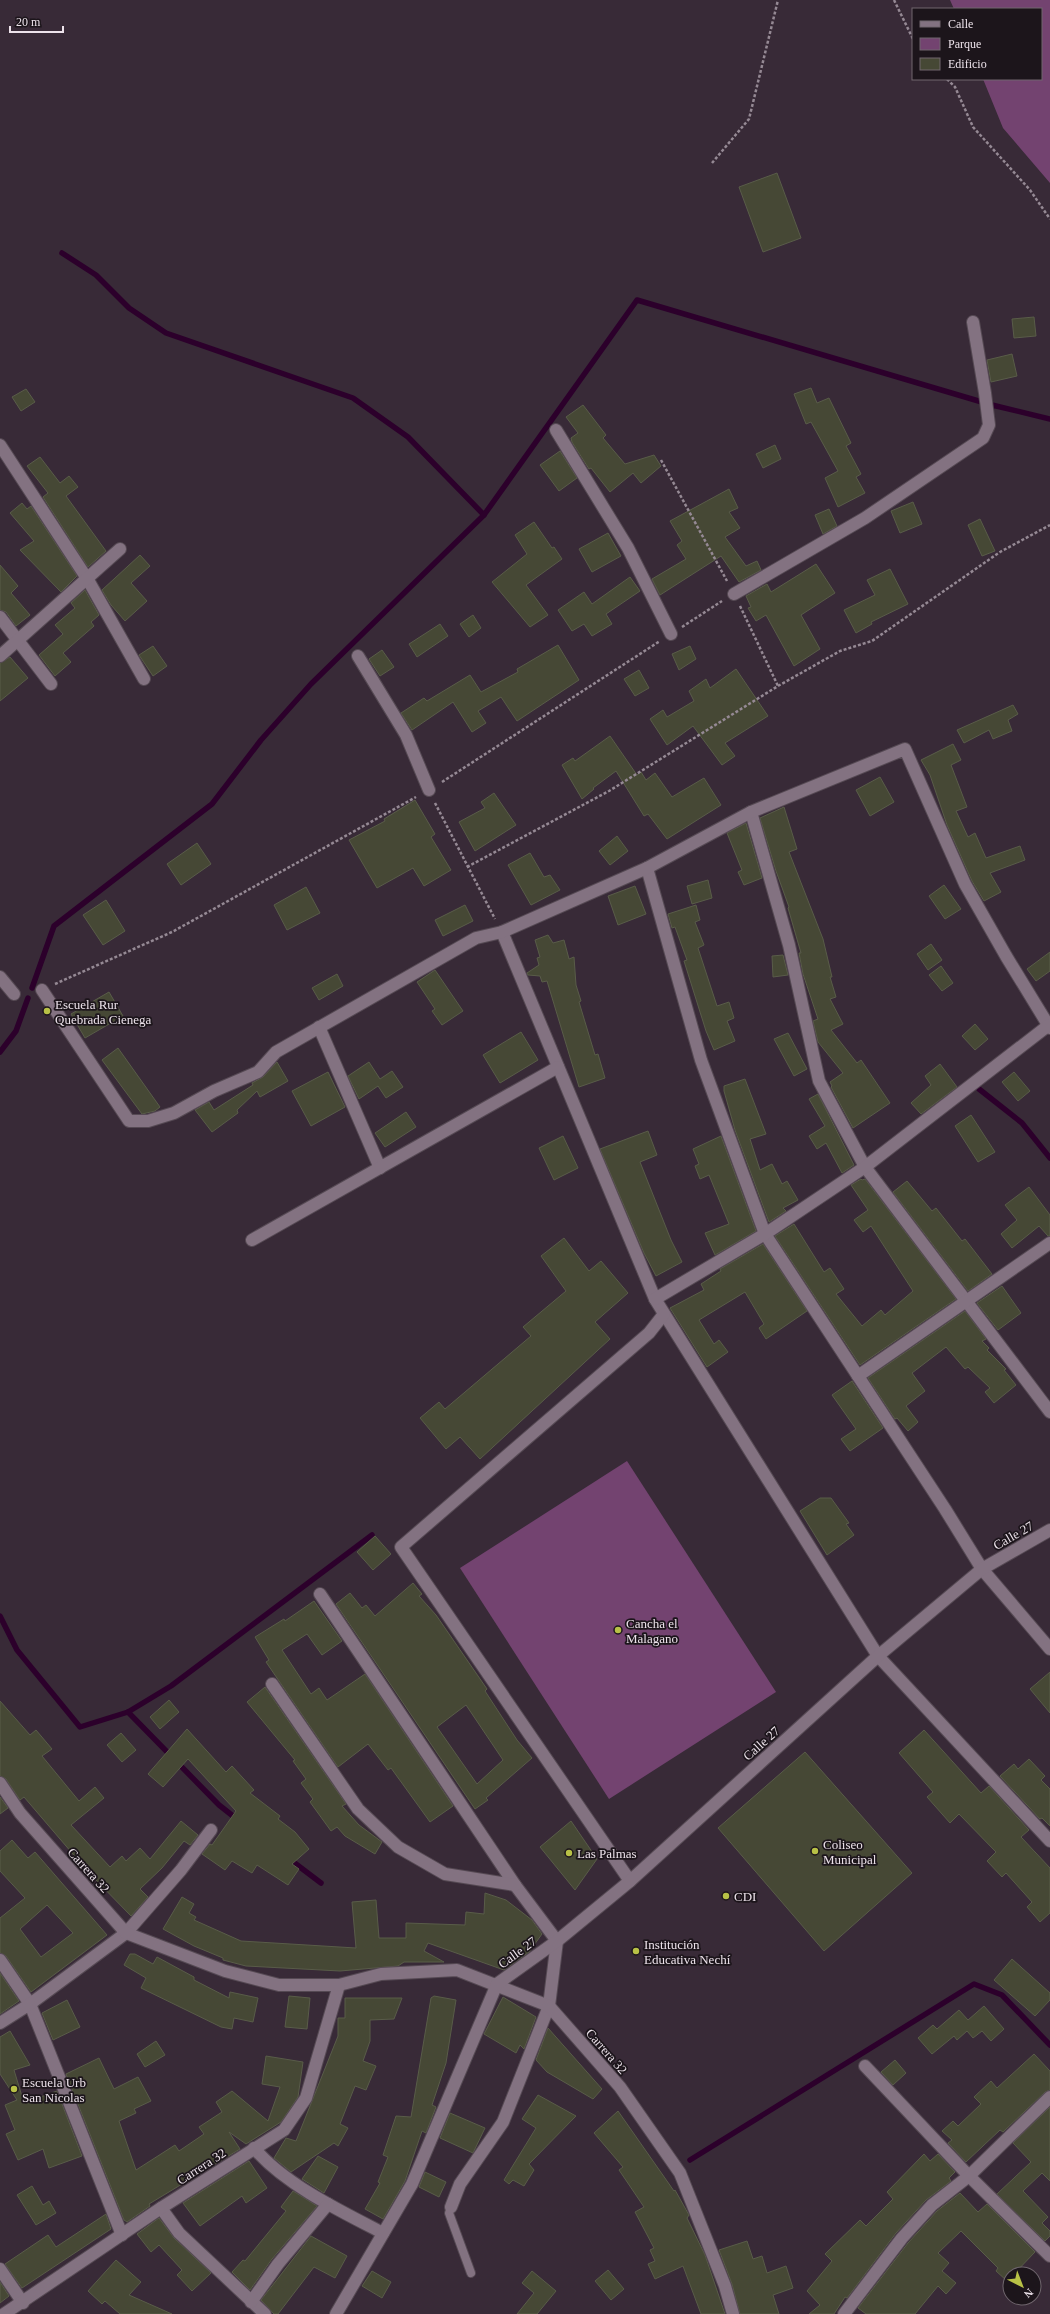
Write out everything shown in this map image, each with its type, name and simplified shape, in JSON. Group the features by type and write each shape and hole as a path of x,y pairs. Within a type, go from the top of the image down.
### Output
{"street":[{"path":"734,594 865,518 983,438 989,425 986,393 973,322"},
{"path":"556,430 628,548 671,634"},
{"path":"0,444 88,580 144,679"},
{"path":"0,656 88,580 120,549"},
{"path":"0,616 51,684"},
{"path":"358,656 406,735 429,790"},
{"path":"42,990 129,1121 148,1121 174,1113 214,1091 258,1072 276,1052 319,1026 476,938 502,932 647,868 751,812 905,749 965,884 1006,956 1049,1026 865,1167 765,1234 655,1299"},
{"path":"751,812 790,945 820,1081 865,1167 966,1303 1050,1412"},
{"path":"647,868 701,1060 765,1234 982,1569 1050,1649"},
{"path":"502,932 655,1299 664,1314 878,1656 1050,1840"},
{"path":"0,977 14,994"},
{"path":"319,1026 380,1168"},
{"path":"252,1240 558,1067"},
{"path":"858,1376 966,1303 1050,1243"},
{"path":"630,1882 401,1547 649,1333 664,1314"},
{"name":"Calle 27","path":"497,1984 557,1940 630,1882 878,1656 982,1569 1050,1530"},
{"path":"320,1594 515,1885 557,1940 549,2006 503,2122 460,2184 452,2207"},
{"path":"272,1684 358,1809 398,1847 445,1874 515,1885"},
{"name":"Carrera 32","path":"0,1783 20,1813 126,1933 225,1971 279,1985 338,1985 381,1974 457,1970 497,1984 549,2006 620,2087 680,2173 725,2286 733,2314"},
{"path":"0,2023 30,2004 126,1933 181,1870 211,1830"},
{"path":"0,1960 30,2004 122,2235"},
{"path":"336,2314 412,2184 497,1984"},
{"name":"Carrera 32","path":"4,2314 23,2303 161,2208 284,2130 306,2098 338,1985"},
{"path":"865,2066 969,2176 1050,2256"},
{"path":"844,2314 902,2238 932,2205 969,2176 1050,2096"},
{"path":"254,2148 266,2162 328,2204 383,2233"},
{"path":"251,2302 278,2264 328,2204"},
{"path":"161,2208 179,2234 265,2314"},
{"path":"0,2269 23,2303"}],"lane":[{"path":"452,2207 449,2213 471,2273"}],"path":[{"path":"712,163 749,119 778,0"},
{"path":"894,0 912,37"},
{"path":"948,80 955,87 973,127 1030,190 1050,219"},
{"path":"661,460 734,594 778,686"},
{"path":"467,867 609,791 778,686 840,651 872,641 1000,552 1050,525"},
{"path":"42,990 172,932 429,790 734,594"},
{"path":"429,790 467,867 502,932"}],"green space":[{"path":"950,0 1050,0 1050,183 1003,128 983,80 1042,80 1042,8 954,8"},
{"name":"Cancha el Malagano","path":"627,1461 776,1692 609,1799 460,1568"}],"building":[{"path":"777,173 801,238 763,252 739,187"},
{"path":"1034,317 1036,336 1014,338 1012,319"},
{"path":"1012,354 1017,376 991,382 987,360"},
{"path":"811,388 817,403 829,398 851,443 846,446 861,474 856,477 865,493 838,507 825,478 838,471 811,422 806,424 794,394"},
{"path":"26,389 35,402 21,411 12,397"},
{"path":"583,405 606,435 603,438 625,464 654,455 661,466 641,483 633,473 610,492 591,468 589,469 572,442 571,438 578,433 566,417"},
{"path":"775,445 781,459 763,468 756,454"},
{"path":"560,451 577,478 559,491 540,465"},
{"path":"40,457 60,483 69,476 78,487 66,496 106,551 88,567 43,497 48,493 27,466"},
{"path":"729,489 738,508 729,512 740,528 725,537 746,566 757,561 761,570 739,582 721,556 660,595 652,579 686,559 677,545 682,541 670,521"},
{"path":"913,502 922,524 900,533 891,511"},
{"path":"22,503 27,509 31,506 77,576 61,592 20,550 34,541 10,513"},
{"path":"829,509 837,526 823,534 815,515"},
{"path":"980,519 995,551 982,556 968,525"},
{"path":"534,522 552,548 554,547 562,559 526,585 548,615 530,627 492,582 527,554 515,535"},
{"path":"608,533 621,556 592,572 579,549"},
{"path":"140,555 150,566 131,583 147,601 125,621 111,605 102,590"},
{"path":"816,564 835,593 801,615 820,649 794,666 766,615 756,621 748,608 751,607 746,596 767,584 771,592"},
{"path":"0,565 18,586 11,593 30,615 16,626 6,612 0,610"},
{"path":"890,569 908,604 871,622 872,624 856,633 844,610 875,595 867,580"},
{"path":"630,577 640,591 606,614 612,624 592,636 584,624 572,631 558,610 584,592 592,604"},
{"path":"85,590 99,615 91,622 94,626 63,653 71,662 55,676 39,655 63,634 55,625 75,608 71,603"},
{"path":"473,615 481,628 469,637 460,624"},
{"path":"440,624 448,636 417,657 409,644"},
{"path":"558,645 579,680 517,721 501,697 478,711 486,723 472,732 453,702 412,730 401,713 424,698 427,701 470,675 481,692 518,672 517,669"},
{"path":"153,646 167,666 153,676 139,655"},
{"path":"690,646 696,659 679,670 672,654"},
{"path":"382,650 394,667 380,676 369,659"},
{"path":"10,657 28,678 0,701 0,663"},
{"path":"736,669 768,716 725,743 735,756 722,765 693,726 667,745 650,719 663,710 667,717 694,701 689,691 706,679 710,688"},
{"path":"639,670 649,688 635,696 624,679"},
{"path":"1013,705 1018,714 1008,720 1012,731 993,739 989,730 964,743 957,730"},
{"path":"610,736 637,775 641,772 646,780 655,773 672,797 704,778 721,805 667,839 648,814 644,816 616,771 593,788 594,789 582,799 562,765 573,758 575,761"},
{"path":"953,744 961,760 951,765 967,807 956,811 968,837 975,833 986,858 1020,846 1025,860 990,873 1001,892 984,901 972,881 947,825 930,775 921,760"},
{"path":"880,777 894,802 870,816 856,790"},
{"path":"494,793 516,825 475,851 459,822 485,808 481,802"},
{"path":"415,800 435,834 431,837 451,870 424,886 413,868 377,888 349,840 385,821 384,819"},
{"path":"784,807 797,849 789,852 823,939 832,977 830,977 836,997 830,999 843,1024 831,1030 857,1063 861,1060 890,1103 853,1128 831,1087 830,1082 843,1073 818,1042 813,1021 818,1019 803,974 799,953 801,953 788,908 789,907 776,871 760,818"},
{"path":"746,823 762,878 744,885 738,872 742,870 727,833"},
{"path":"617,836 628,851 610,865 599,851"},
{"path":"197,843 211,864 181,885 167,864"},
{"path":"530,853 544,877 550,875 560,890 531,905 508,865"},
{"path":"708,880 712,898 692,904 687,886"},
{"path":"944,885 961,909 945,919 929,896"},
{"path":"635,886 646,914 618,925 608,896"},
{"path":"306,887 320,913 287,930 274,905"},
{"path":"106,900 125,931 103,945 83,915"},
{"path":"465,905 473,921 443,936 435,920"},
{"path":"696,905 700,920 695,922 704,945 698,948 717,1006 729,1002 734,1018 727,1021 735,1041 714,1050 706,1031 684,961 687,960 675,927 672,928 668,914"},
{"path":"548,935 553,943 564,940 569,959 574,957 576,985 581,1001 579,1002 595,1055 598,1054 605,1078 579,1087 547,981 542,982 540,976 528,975 527,973 539,965 537,958 540,957 535,940"},
{"path":"931,944 942,960 928,970 917,954"},
{"path":"1050,952 1050,971 1036,981 1027,969"},
{"path":"783,955 788,975 773,977 772,956"},
{"path":"941,966 953,983 942,991 929,975"},
{"path":"435,970 463,1011 442,1025 432,1011 435,1009 417,982"},
{"path":"337,974 343,986 319,1000 312,988"},
{"path":"109,992 123,1016 85,1038 71,1014"},
{"path":"975,1024 988,1039 975,1050 962,1036"},
{"path":"521,1032 538,1060 500,1083 483,1055"},
{"path":"788,1033 807,1069 794,1076 774,1039"},
{"path":"118,1048 160,1107 155,1111 142,1114 102,1060"},
{"path":"277,1062 288,1081 260,1097 257,1091 237,1110 238,1113 212,1132 195,1110 209,1102 214,1110 253,1085 252,1083 263,1077"},
{"path":"369,1062 380,1079 392,1071 403,1087 386,1098 378,1086 359,1099 348,1076"},
{"path":"940,1064 957,1087 921,1114 911,1103 931,1085 925,1076"},
{"path":"328,1072 345,1107 311,1126 292,1091"},
{"path":"1014,1072 1030,1091 1018,1101 1002,1082"},
{"path":"745,1079 766,1134 750,1139 760,1170 772,1164 782,1184 787,1181 798,1200 783,1208 786,1211 769,1222 735,1130 724,1091 724,1086"},
{"path":"818,1094 854,1165 842,1173 826,1143 817,1149 809,1136 825,1126 809,1099"},
{"path":"406,1112 416,1127 385,1147 375,1133"},
{"path":"971,1115 995,1152 978,1162 955,1126"},
{"path":"648,1131 657,1155 640,1162 671,1240 682,1262 656,1276 644,1253 600,1149"},
{"path":"563,1136 578,1168 554,1180 539,1148"},
{"path":"721,1136 756,1231 715,1255 705,1233 729,1224 709,1175 700,1179 695,1166 699,1164 693,1149"},
{"path":"861,1179 865,1179 956,1299 860,1365 775,1236 794,1224 824,1272 830,1268 844,1289 836,1294 862,1326 881,1310 885,1315 913,1291 871,1226 863,1232 854,1220 868,1210 851,1185"},
{"path":"907,1181 932,1211 936,1208 962,1241 965,1239 992,1274 968,1291 893,1192"},
{"path":"1029,1187 1050,1215 1050,1236 1048,1236 1039,1226 1012,1248 1001,1234 1017,1220 1005,1205"},
{"path":"564,1238 589,1271 601,1261 628,1293 595,1322 610,1339 480,1459 460,1437 446,1449 420,1418 439,1402 445,1409 531,1336 523,1327 566,1291 541,1256"},
{"path":"763,1244 807,1311 766,1339 759,1328 764,1324 745,1292 699,1320 714,1344 719,1340 728,1352 707,1367 670,1308 704,1290 701,1284 721,1271 720,1269"},
{"path":"1002,1286 1021,1313 998,1330 977,1303"},
{"path":"965,1311 986,1339 982,1341 989,1348 987,1350 1006,1369 1004,1370 1016,1385 994,1403 985,1392 990,1388 968,1367 965,1369 946,1347 912,1373 925,1391 906,1406 918,1422 908,1431 897,1418 895,1419 868,1378"},
{"path":"852,1381 883,1428 850,1451 841,1439 856,1429 832,1395"},
{"path":"820,1498 831,1498 849,1523 846,1524 854,1535 827,1555 800,1511"},
{"path":"375,1536 391,1554 373,1570 357,1552"},
{"path":"413,1583 422,1594 419,1596 436,1615 487,1689 485,1691 517,1740 532,1758 486,1798 488,1800 475,1809 336,1604 350,1593 362,1608 366,1605 375,1616","holes":["466,1705 503,1760 477,1784 437,1727"]},
{"path":"314,1601 342,1641 322,1655 307,1634 282,1650 311,1694 319,1688 327,1700 365,1674 453,1806 430,1822 391,1768 388,1770 368,1744 338,1767 266,1662 269,1660 255,1637 284,1619 285,1621"},
{"path":"1050,1672 1050,1713 1030,1689"},
{"path":"265,1687 346,1804 342,1806 359,1825 382,1842 375,1854 345,1836 337,1827 331,1831 310,1802 313,1799 301,1783 306,1779 293,1761 295,1760 247,1702"},
{"path":"169,1700 179,1712 160,1729 150,1717"},
{"path":"0,1701 30,1735 36,1730 52,1749 42,1756 79,1801 95,1787 104,1798 71,1825 110,1867 122,1856 126,1861 140,1848 150,1859 181,1821 198,1835 190,1845 184,1841 162,1868 140,1889 148,1897 131,1916 90,1874 24,1797 20,1800 6,1779 0,1776"},
{"path":"187,1729 226,1772 232,1766 254,1790 250,1793 280,1816 278,1819 295,1832 309,1849 292,1864 299,1869 288,1885 257,1865 252,1873 232,1861 225,1870 202,1854 210,1844 212,1845 236,1811 188,1759 163,1787 148,1774"},
{"path":"924,1730 981,1793 989,1786 1029,1830 1021,1837 1050,1868 1050,1913 1040,1922 1027,1907 1032,1902 1006,1873 1002,1877 987,1861 996,1852 959,1814 950,1823 927,1797 933,1792 899,1753"},
{"path":"121,1733 136,1750 122,1762 107,1745"},
{"name":"Coliseo Municipal","path":"805,1752 912,1873 824,1951 718,1828"},
{"path":"1029,1759 1045,1776 1041,1780 1050,1789 1050,1826 1042,1818 1040,1819 1000,1776 1014,1764 1018,1769"},
{"path":"0,1797 8,1808 0,1814"},
{"name":"Las Palmas","path":"571,1821 597,1859 575,1890 540,1847"},
{"path":"12,1840 28,1858 35,1852 107,1935 31,1992 6,1956 0,1953 0,1918 25,1898 0,1871 0,1851","holes":["47,1905 73,1933 41,1957 20,1929"]},
{"path":"485,1893 506,1900 532,1920 542,1934 529,1952 504,1970 428,1943 424,1951 444,1962 404,1962 398,1966 340,1971 246,1966 223,1960 223,1958 194,1946 163,1929 182,1897 194,1904 189,1913 196,1917 194,1920 241,1941 356,1948 352,1902 376,1900 379,1938 406,1938 406,1923 465,1925 466,1912 484,1914"},
{"path":"130,1954 135,1954 153,1964 157,1957 194,1977 194,1980 229,1998 230,1992 258,1998 253,2022 234,2018 232,2029 221,2027 141,1988 146,1978 124,1965"},
{"path":"1012,1959 1050,1993 1050,2000 1035,2016 994,1980"},
{"path":"0,1973 19,2001 0,2014"},
{"path":"289,1996 310,1998 307,2029 285,2027"},
{"path":"434,1996 456,2000 446,2063 432,2105 436,2107 426,2133 422,2131 405,2181 383,2219 365,2209 380,2183 378,2182 388,2157 383,2155 396,2116 411,2117 431,1998"},
{"path":"503,1997 536,2017 524,2049 520,2045 516,2053 484,2034"},
{"path":"345,1998 402,1998 394,2019 370,2020 370,2041 363,2061 376,2066 366,2090 355,2086 340,2124 348,2128 338,2146 334,2143 291,2172 274,2158 286,2138 296,2141 338,2036 338,2018 345,2018"},
{"path":"67,2000 80,2027 53,2040 42,2013"},
{"path":"984,2006 1004,2029 991,2041 982,2031 973,2038 967,2031 957,2040 954,2036 932,2054 918,2038 933,2025 937,2029 959,2010 968,2020"},
{"path":"548,2028 602,2089 593,2099 547,2072 536,2060"},
{"path":"10,2031 30,2065 14,2070 24,2103 57,2091 82,2156 49,2168 43,2149 18,2160 6,2134 15,2130 5,2105 17,2100 0,2074 0,2037"},
{"path":"156,2041 165,2055 145,2067 137,2054"},
{"path":"1034,2054 1050,2071 1050,2090 1045,2092 1003,2132 1000,2130 966,2162 948,2143 952,2140 942,2131 953,2121 958,2126 981,2104 974,2097 991,2081 997,2088"},
{"path":"266,2056 303,2062 298,2097 281,2122 246,2144 229,2132 240,2149 149,2204 150,2206 127,2222 124,2220 66,2074 99,2058 114,2089 138,2077 151,2101 134,2109 136,2113 119,2121 136,2170 175,2145 179,2151 204,2134 199,2127 222,2112 216,2102 232,2091 268,2121 280,2087 262,2084"},
{"path":"895,2060 906,2073 893,2085 881,2072"},
{"path":"538,2095 576,2116 529,2164 534,2170 524,2186 513,2180 509,2184 504,2180 536,2128 522,2119"},
{"path":"1050,2107 1050,2181 1042,2173 1023,2191 1048,2217 1042,2223 1050,2231 1050,2236 1045,2241 997,2194 1031,2162 1013,2143"},
{"path":"618,2111 674,2191 675,2190 689,2215 687,2218 705,2255 725,2314 701,2314 683,2266 655,2279 648,2264 655,2261 650,2250 654,2248 635,2212 644,2207 619,2170 623,2167 594,2133"},
{"path":"450,2113 485,2128 473,2153 440,2138"},
{"path":"924,2154 930,2161 938,2154 955,2172 949,2178 951,2181 926,2200 896,2233 847,2298 845,2297 834,2314 809,2314 820,2305 807,2291 832,2261 825,2254 860,2220 866,2226 893,2199 887,2192"},
{"path":"318,2156 338,2167 324,2193 302,2179"},
{"path":"249,2161 267,2188 246,2203 242,2196 200,2226 183,2203"},
{"path":"425,2172 446,2182 439,2197 419,2187"},
{"path":"32,2186 43,2205 49,2201 56,2213 36,2225 17,2195"},
{"path":"293,2191 317,2206 272,2259 250,2290 232,2272 243,2260 245,2261 286,2211 281,2207"},
{"path":"960,2193 978,2212 987,2204 1035,2252 1022,2266 1002,2266 1002,2276 996,2271 998,2268 961,2231 938,2253 949,2263 942,2271 956,2283 946,2294 938,2286 915,2314 866,2314 858,2308 908,2243 937,2211"},
{"path":"106,2214 111,2229 22,2288 5,2264 48,2235 56,2247"},
{"path":"159,2218 174,2238 211,2273 192,2291 177,2275 182,2270 159,2245 151,2252 137,2234"},
{"path":"311,2236 347,2256 335,2278 314,2267 278,2314 274,2314 261,2300"},
{"path":"747,2241 753,2259 762,2256 767,2273 786,2266 793,2288 773,2295 779,2314 740,2314 732,2284 719,2250"},
{"path":"116,2260 141,2282 129,2295 172,2314 120,2314 105,2301 102,2304 88,2291"},
{"path":"608,2270 624,2289 611,2300 595,2281"},
{"path":"372,2271 391,2282 382,2298 362,2286"},
{"path":"532,2271 556,2291 537,2314 517,2314 534,2293 522,2283"},
{"path":"0,2282 9,2296 0,2303"}],"waterway":[{"path":"62,253 96,275 129,308 166,333 353,398 408,437 484,515"},
{"path":"32,988 54,926 212,804 261,740 311,684 484,515 637,300 992,405 1050,419"},
{"path":"0,1052 16,1031 28,998"},
{"path":"979,1089 1022,1123 1050,1158"},
{"path":"0,1616 17,1650 80,1727 128,1712 171,1686 372,1535"},
{"path":"128,1712 219,1805 238,1820"},
{"path":"288,1858 321,1883"},
{"path":"690,2160 974,1984 1002,1995 1050,2045"}],"place":[{"name":"Escuela Rur Quebrada Cienega","path":"47,1011"},
{"name":"Cancha el Malagano","path":"618,1630"},
{"name":"Coliseo Municipal","path":"815,1851"},
{"name":"Las Palmas","path":"569,1853"},
{"name":"CDI","path":"726,1896"},
{"name":"Institución Educativa Nechí","path":"636,1951"},
{"name":"Escuela Urb San Nicolas","path":"14,2089"}]}
